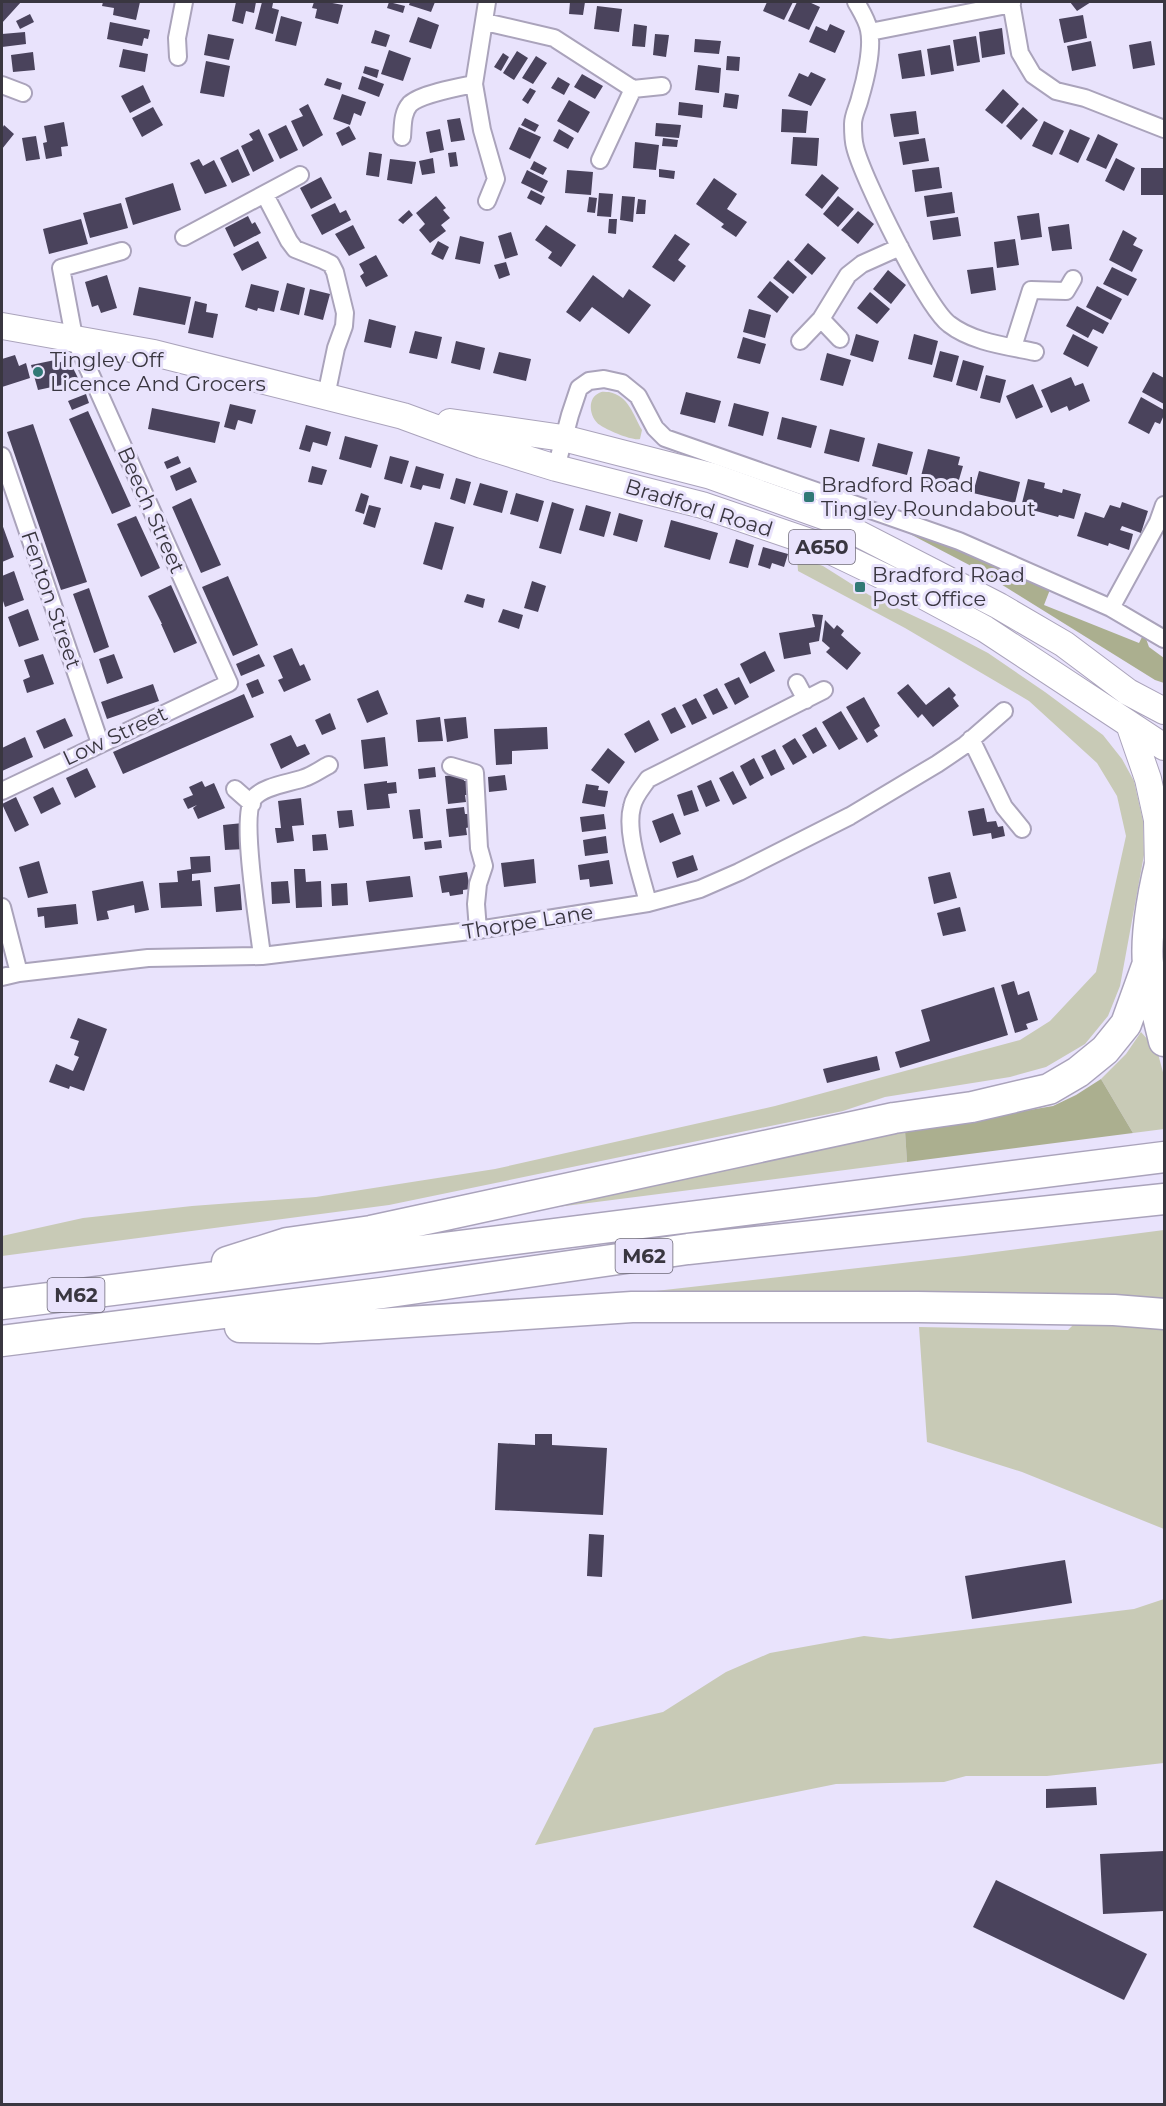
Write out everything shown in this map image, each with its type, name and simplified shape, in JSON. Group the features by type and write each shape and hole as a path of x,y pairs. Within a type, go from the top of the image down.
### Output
{"highway":[{"path":"1161,860 1151,916 1148,963 1164,1041"},
{"name":"M62","path":"150,1286 287,1243 371,1231 894,1118 972,1107 1049,1089 1078,1072 1105,1050 1126,1024 1148,963"},
{"name":"M62","path":"2,1304 1164,1157"},
{"name":"M62","path":"2,1341 382,1293 688,1249 1164,1199"},
{"name":"M62","path":"126,1326 318,1328 633,1307 918,1307 1114,1310 1164,1314"}],"main road":[{"name":"Bradford Road","path":"2,326 154,353 403,416 482,445 556,468 702,505 816,544 920,594 985,629 1164,747"},
{"name":"Bradford Road","path":"403,416 563,438 711,476 826,517 999,606 1064,644 1128,692 1164,711"},
{"path":"1129,724 1148,779 1157,820 1161,860"}],"street":[{"path":"178,57 177,38 184,2"},
{"path":"487,2 474,84 482,130 496,179 487,201"},
{"path":"856,2 870,32 867,70 853,121 854,146 900,247 933,306 947,323 965,333 1035,352"},
{"path":"870,32 1012,3 1020,53 1033,75 1056,91 1085,98 1162,124"},
{"path":"485,22 554,38 633,88 662,86"},
{"path":"402,137 403,117 410,104 446,90 474,84"},
{"path":"2,85 23,93"},
{"path":"600,160 633,88"},
{"path":"184,237 300,175"},
{"path":"265,195 295,249 331,264 335,272 345,313 344,326 336,348 326,396"},
{"path":"800,341 821,320 848,275 862,264 900,247"},
{"name":"Beech Street","path":"122,251 61,268 74,337 229,683"},
{"path":"1013,347 1031,290 1066,291 1073,279"},
{"path":"821,320 840,339"},
{"path":"556,468 579,388 589,381 604,379 622,383 638,396 655,428 666,438 959,541 1112,608 1164,639"},
{"name":"Fenton Street","path":"2,456 100,743"},
{"path":"1112,608 1158,522 1164,505"},
{"name":"Low Street","path":"2,791 229,683"},
{"path":"797,683 806,700"},
{"path":"648,903 631,824 632,807 638,792 648,779 824,690"},
{"name":"Thorpe Lane","path":"2,977 148,958 262,956 478,930 648,903 700,890 850,816 937,764 1004,711"},
{"path":"971,739 1004,807 1022,830"},
{"path":"262,956 248,830 253,798 290,780 303,779 329,765"},
{"path":"451,766 476,773 479,848 484,866 478,884 476,904 478,930"},
{"path":"235,789 252,804"},
{"path":"2,907 19,973"}],"green space":[{"path":"600,392 616,394 630,407 642,430 640,439 614,432 600,425 594,418 591,409 592,400"},
{"path":"889,523 1051,587 1044,605 1139,643 1144,633 1149,647 1164,658 1164,683 1155,680 975,568"},
{"path":"797,557 823,566 869,595 988,653 1103,735 1122,759 1134,781 1143,821 1144,855 1120,986 1108,1016 1085,1044 1046,1067 1010,1077 885,1097 843,1111 389,1205 2,1256 2,1236 83,1218 192,1206 316,1197 495,1169 775,1106 1020,1040 1050,1021 1096,972 1126,836 1117,796 1097,763 1029,701 905,628 798,571"},
{"path":"1141,1032 1157,1050 1164,1076 1164,1129 1133,1133 1101,1079 1126,1054"},
{"path":"1101,1079 1133,1133 907,1162 905,1131 1053,1106"},
{"path":"905,1131 907,1162 542,1209"},
{"path":"1164,1230 1164,1303 620,1295 964,1256"},
{"path":"1081,1317 1164,1324 1164,1529 1022,1472 927,1442 919,1327 1068,1330"},
{"path":"1164,1599 1164,1763 1047,1776 966,1776 944,1782 836,1784 535,1845 594,1728 663,1712 726,1672 770,1653 864,1636 890,1639 1134,1609"}],"building":[{"path":"2,2 21,2 2,23"},
{"path":"103,2 140,2 136,20 113,15 114,8 102,6"},
{"path":"236,2 256,2 254,13 246,11 243,24 232,21"},
{"path":"262,2 273,3 272,8 279,10 273,34 255,29"},
{"path":"314,2 343,5 338,24 315,18 317,9 312,8"},
{"path":"389,2 405,6 403,13 387,8"},
{"path":"410,2 435,2 431,12 409,5"},
{"path":"570,2 585,2 583,15 569,14"},
{"path":"767,2 793,2 784,20 763,11"},
{"path":"797,2 809,2 820,7 809,30 788,21"},
{"path":"1070,2 1091,2 1077,11"},
{"path":"597,6 622,9 619,32 594,29"},
{"path":"30,14 34,22 20,29 16,21"},
{"path":"1083,15 1087,38 1064,43 1059,19"},
{"path":"281,16 302,22 296,46 275,41"},
{"path":"418,17 439,25 431,49 409,42"},
{"path":"110,22 150,30 148,39 144,38 142,46 107,39"},
{"path":"634,24 647,26 645,47 632,46"},
{"path":"830,24 845,31 835,53 809,42 816,26 827,31"},
{"path":"1002,28 1005,54 982,58 979,32"},
{"path":"375,30 390,35 386,47 371,43"},
{"path":"25,32 26,44 2,47 2,34"},
{"path":"208,34 234,39 229,60 204,55"},
{"path":"655,34 669,35 666,57 653,55"},
{"path":"976,36 980,62 957,66 953,40"},
{"path":"695,39 721,41 719,54 694,52"},
{"path":"1091,41 1096,66 1072,71 1067,46"},
{"path":"1151,41 1155,65 1133,69 1129,45"},
{"path":"950,45 954,71 931,75 927,49"},
{"path":"123,49 148,54 145,72 119,67"},
{"path":"389,50 411,58 403,81 381,74"},
{"path":"921,50 925,76 902,79 898,54"},
{"path":"517,51 528,58 514,80 503,73"},
{"path":"33,52 35,70 13,72 11,55"},
{"path":"503,53 509,57 501,71 494,67"},
{"path":"536,56 547,63 533,84 522,78"},
{"path":"727,56 740,57 739,71 726,70"},
{"path":"206,61 230,66 224,97 200,93"},
{"path":"698,65 721,68 719,93 695,90"},
{"path":"365,66 379,70 377,78 363,73"},
{"path":"811,72 826,79 811,106 788,96 799,73 808,77"},
{"path":"582,74 603,86 595,99 574,87"},
{"path":"362,76 384,84 379,97 358,89"},
{"path":"558,77 570,84 564,95 551,88"},
{"path":"327,78 342,83 340,90 324,85"},
{"path":"143,85 151,102 130,113 121,96"},
{"path":"530,88 536,91 528,104 522,100"},
{"path":"1003,89 1019,104 1002,124 985,110"},
{"path":"725,93 739,95 737,109 723,107"},
{"path":"342,94 366,102 361,116 354,113 350,125 333,119"},
{"path":"569,100 590,112 578,133 557,121"},
{"path":"679,102 703,105 702,118 678,115"},
{"path":"308,104 323,135 303,147 291,121 303,116 299,109"},
{"path":"153,107 163,125 142,137 132,118"},
{"path":"1023,107 1038,120 1021,140 1006,126"},
{"path":"782,109 808,111 806,133 781,132"},
{"path":"916,111 919,134 894,137 890,114"},
{"path":"460,118 465,140 451,142 447,120"},
{"path":"525,118 539,125 535,132 521,125"},
{"path":"1044,121 1064,131 1052,155 1032,146"},
{"path":"64,122 68,146 61,147 62,156 46,159 43,143 47,142 44,126"},
{"path":"656,123 681,125 679,138 655,136"},
{"path":"4,125 14,134 2,149 2,129"},
{"path":"286,125 298,150 280,159 268,134"},
{"path":"349,126 356,139 342,146 336,133"},
{"path":"519,127 541,137 530,159 509,149"},
{"path":"259,129 274,161 253,172 241,146 253,140 249,134"},
{"path":"440,129 444,150 430,153 426,132"},
{"path":"559,129 574,138 568,149 553,141"},
{"path":"1070,129 1090,138 1078,163 1059,154"},
{"path":"1098,134 1118,144 1106,169 1086,160"},
{"path":"36,136 40,159 26,161 22,138"},
{"path":"793,137 819,138 817,166 791,164"},
{"path":"663,138 678,140 677,147 662,146"},
{"path":"925,138 929,161 903,165 899,142"},
{"path":"635,142 659,145 656,170 633,168"},
{"path":"238,149 250,175 232,183 220,158"},
{"path":"369,152 382,154 379,177 366,175"},
{"path":"456,152 458,166 450,167 448,153"},
{"path":"433,158 435,173 422,175 419,161"},
{"path":"1116,158 1135,168 1124,191 1105,181"},
{"path":"199,159 203,166 214,160 227,186 205,194 190,163"},
{"path":"390,159 416,162 412,184 387,180"},
{"path":"534,161 547,168 543,175 530,169"},
{"path":"939,167 942,188 915,192 912,170"},
{"path":"1141,168 1164,168 1164,195 1141,195"},
{"path":"659,169 675,171 674,179 659,177"},
{"path":"527,170 548,181 542,193 521,183"},
{"path":"567,170 593,172 591,195 565,193"},
{"path":"822,174 839,188 822,209 805,195"},
{"path":"321,177 332,198 311,209 300,188"},
{"path":"714,178 737,194 727,209 747,222 736,237 721,227 724,224 696,204"},
{"path":"173,183 181,210 133,225 125,198"},
{"path":"531,190 545,197 541,205 527,198"},
{"path":"952,192 955,213 927,217 924,196"},
{"path":"599,193 613,194 611,217 597,216"},
{"path":"436,196 446,208 443,210 450,218 441,225 446,231 430,243 419,230 425,224 416,213"},
{"path":"622,196 635,197 633,222 620,220"},
{"path":"838,196 854,209 838,227 823,214"},
{"path":"589,197 597,198 595,213 587,212"},
{"path":"638,199 646,200 645,214 636,214"},
{"path":"121,203 128,228 90,238 83,213"},
{"path":"335,203 340,213 346,210 351,220 322,235 311,215"},
{"path":"409,210 413,215 403,224 398,220"},
{"path":"858,211 874,224 858,244 841,230"},
{"path":"1039,213 1042,237 1021,240 1017,216"},
{"path":"248,216 252,224 255,222 261,233 234,247 225,228"},
{"path":"958,217 961,236 933,240 930,221"},
{"path":"81,219 88,244 49,254 43,229"},
{"path":"609,219 617,219 616,234 608,233"},
{"path":"1069,224 1072,249 1052,251 1048,227"},
{"path":"353,225 365,248 349,256 335,234"},
{"path":"546,225 576,245 561,267 548,258 552,252 535,240"},
{"path":"1123,230 1137,238 1133,245 1143,250 1132,272 1109,260"},
{"path":"511,232 518,255 505,259 498,236"},
{"path":"675,234 690,244 678,260 686,266 674,282 652,267"},
{"path":"460,236 484,242 480,264 455,259"},
{"path":"1015,239 1019,265 997,268 994,242"},
{"path":"258,241 267,258 242,271 233,254"},
{"path":"438,241 449,247 443,260 431,254"},
{"path":"808,243 826,258 812,275 794,260"},
{"path":"376,255 388,276 366,287 360,276 364,273 359,264"},
{"path":"788,260 807,277 793,294 773,278"},
{"path":"506,262 510,275 499,279 494,265"},
{"path":"993,267 996,290 971,294 967,270"},
{"path":"1112,267 1137,279 1128,296 1103,284"},
{"path":"888,270 906,285 891,304 873,289"},
{"path":"107,275 117,308 101,313 98,305 92,307 85,282"},
{"path":"593,275 623,298 629,289 651,305 629,334 592,307 580,322 566,312"},
{"path":"770,281 789,297 777,313 757,297"},
{"path":"287,283 305,288 299,315 280,310"},
{"path":"251,284 279,291 274,312 258,308 257,311 245,307"},
{"path":"1097,286 1122,299 1111,320 1086,307"},
{"path":"139,287 191,297 185,325 133,315"},
{"path":"310,289 330,294 323,320 304,315"},
{"path":"870,292 890,309 877,324 857,308"},
{"path":"195,301 207,304 206,312 218,314 213,338 188,333"},
{"path":"1077,306 1109,323 1103,334 1093,329 1088,338 1066,326"},
{"path":"749,309 771,315 765,338 743,332"},
{"path":"369,319 396,326 391,348 364,342"},
{"path":"415,331 442,337 437,359 409,353"},
{"path":"856,334 879,341 873,362 850,355"},
{"path":"914,334 938,341 932,365 908,359"},
{"path":"1073,334 1098,347 1088,367 1063,354"},
{"path":"743,337 766,344 760,364 737,358"},
{"path":"456,341 485,348 480,370 451,363"},
{"path":"940,351 959,356 952,382 933,377"},
{"path":"499,352 531,359 526,381 493,373"},
{"path":"827,353 851,360 843,386 820,380"},
{"path":"15,355 19,366 26,363 30,378 2,387 2,359"},
{"path":"68,358 78,378 66,384 38,390 31,365 55,360 57,364"},
{"path":"963,360 984,366 977,391 956,385"},
{"path":"1153,372 1164,378 1164,404 1142,392"},
{"path":"986,375 1006,380 1000,403 980,398"},
{"path":"1071,377 1075,386 1083,383 1090,401 1069,411 1067,406 1051,413 1041,390"},
{"path":"1033,384 1043,407 1016,419 1006,396"},
{"path":"686,392 721,401 715,423 680,414"},
{"path":"86,394 89,403 72,410 68,401"},
{"path":"1141,397 1164,410 1160,424 1155,422 1149,434 1128,423"},
{"path":"734,403 769,412 763,436 728,426"},
{"path":"230,404 256,410 252,424 238,420 235,430 224,427"},
{"path":"152,408 220,422 215,443 148,429"},
{"path":"88,411 131,506 112,514 69,419"},
{"path":"782,417 817,426 811,448 777,439"},
{"path":"33,424 87,582 61,590 7,432"},
{"path":"306,425 331,432 327,446 313,442 310,452 299,449"},
{"path":"830,429 865,438 859,462 824,453"},
{"path":"345,436 378,445 371,468 339,459"},
{"path":"878,443 913,452 907,475 872,466"},
{"path":"928,449 960,457 958,465 963,466 956,490 920,480"},
{"path":"178,456 181,463 167,469 164,462"},
{"path":"390,456 409,461 402,484 384,479"},
{"path":"312,466 327,470 322,485 308,482"},
{"path":"416,466 444,474 440,489 423,485 421,490 410,487"},
{"path":"190,467 197,482 176,491 170,476"},
{"path":"979,471 1020,482 1015,503 973,493"},
{"path":"456,478 471,482 465,504 450,499"},
{"path":"1028,479 1045,483 1044,488 1062,493 1063,489 1081,494 1074,519 1021,507"},
{"path":"480,483 508,491 502,513 473,505"},
{"path":"361,493 369,496 364,514 355,511"},
{"path":"516,493 544,501 538,522 510,514"},
{"path":"191,498 221,565 201,573 172,507"},
{"path":"552,502 574,509 561,554 539,548"},
{"path":"1122,502 1148,511 1141,533 1122,526 1120,530 1133,534 1129,550 1077,536 1085,512 1104,518 1110,505 1120,508"},
{"path":"369,505 381,508 375,528 363,524"},
{"path":"586,505 611,512 604,537 579,530"},
{"path":"619,513 643,520 637,542 613,535"},
{"path":"136,516 160,568 141,577 117,524"},
{"path":"671,520 718,533 710,560 664,547"},
{"path":"435,522 454,527 442,570 423,564"},
{"path":"2,524 14,557 2,562"},
{"path":"736,539 754,545 748,568 729,563"},
{"path":"763,547 788,554 784,567 772,563 770,569 758,565"},
{"path":"14,571 24,600 5,607 2,598 2,576"},
{"path":"228,576 258,645 233,656 202,587"},
{"path":"532,581 546,586 538,612 524,608"},
{"path":"171,585 197,643 174,653 148,596"},
{"path":"89,588 109,647 94,653 73,594"},
{"path":"467,594 485,599 483,608 464,602"},
{"path":"28,609 39,640 19,647 8,617"},
{"path":"503,609 523,615 519,629 498,622"},
{"path":"812,614 823,615 819,641 809,643 811,654 784,659 779,633 815,627"},
{"path":"825,620 834,629 837,625 844,631 841,635 861,653 847,670 826,652 830,648 822,641"},
{"path":"292,648 300,666 304,664 311,680 284,692 278,680 283,678 273,656"},
{"path":"765,651 775,671 750,684 740,664"},
{"path":"43,654 54,684 27,693 23,680 30,677 24,660"},
{"path":"114,654 123,678 107,684 99,659"},
{"path":"259,654 265,666 241,676 236,664"},
{"path":"739,677 749,697 735,705 724,684"},
{"path":"258,679 264,693 252,698 246,684"},
{"path":"153,684 159,701 107,719 101,702"},
{"path":"908,684 926,705 949,687 956,695 953,698 959,706 933,727 922,714 918,718 897,693"},
{"path":"717,688 728,708 713,715 703,695"},
{"path":"378,690 388,714 367,723 357,699"},
{"path":"244,694 254,717 123,774 113,752"},
{"path":"864,697 880,726 874,730 878,736 867,743 846,707"},
{"path":"696,698 707,718 692,725 682,705"},
{"path":"675,707 686,727 671,734 661,714"},
{"path":"841,711 858,739 839,750 822,722"},
{"path":"330,713 336,729 322,735 315,720"},
{"path":"440,717 443,741 418,742 416,720"},
{"path":"466,717 468,738 447,742 444,719"},
{"path":"65,718 73,736 44,749 36,731"},
{"path":"649,720 659,740 635,753 624,734"},
{"path":"547,727 548,749 512,751 512,764 496,765 494,729"},
{"path":"816,727 827,746 813,754 802,735"},
{"path":"291,735 297,747 305,744 310,754 281,769 270,744"},
{"path":"25,737 33,757 2,771 2,748"},
{"path":"385,737 388,766 364,769 361,740"},
{"path":"795,738 807,757 793,765 782,746"},
{"path":"608,748 625,762 609,784 591,770"},
{"path":"775,749 785,769 771,776 761,756"},
{"path":"754,758 764,778 750,786 740,766"},
{"path":"435,767 436,777 419,779 418,769"},
{"path":"87,768 96,787 75,798 66,778"},
{"path":"733,771 747,798 733,805 719,778"},
{"path":"463,774 464,781 468,781 469,795 465,795 466,802 448,804 445,776"},
{"path":"505,775 507,790 489,792 488,777"},
{"path":"711,780 720,801 706,807 697,786"},
{"path":"202,781 205,787 214,783 225,808 198,819 193,808 197,805 188,809 183,799 193,795 189,787"},
{"path":"387,781 387,783 396,782 397,793 388,794 390,808 367,810 364,784"},
{"path":"586,784 599,786 598,790 608,791 605,807 582,803"},
{"path":"53,787 61,804 41,814 33,797"},
{"path":"692,790 699,811 684,816 677,795"},
{"path":"16,797 29,825 15,832 2,804"},
{"path":"301,798 304,825 292,826 294,841 277,843 275,828 281,828 278,801"},
{"path":"464,807 465,814 469,814 470,827 466,828 467,835 449,837 446,809"},
{"path":"984,808 987,822 996,821 998,827 1003,826 1005,836 992,839 991,833 973,836 968,811"},
{"path":"420,809 423,838 413,839 409,810"},
{"path":"352,810 354,826 339,828 337,811"},
{"path":"673,813 681,834 660,843 652,821"},
{"path":"604,814 606,829 582,832 580,817"},
{"path":"243,823 246,849 225,850 223,825"},
{"path":"326,834 328,850 313,851 312,835"},
{"path":"606,836 608,853 585,856 583,840"},
{"path":"441,840 442,848 425,850 424,842"},
{"path":"693,855 698,870 677,878 672,862"},
{"path":"210,856 211,872 192,874 192,881 200,880 202,906 161,908 159,883 178,882 177,871 191,869 190,857"},
{"path":"534,859 536,883 504,887 501,863"},
{"path":"609,860 613,884 590,887 589,879 580,880 578,865"},
{"path":"39,861 48,893 28,898 19,867"},
{"path":"294,869 305,869 306,882 321,881 322,907 296,908"},
{"path":"467,872 470,889 463,890 463,894 450,896 449,892 442,893 439,876"},
{"path":"950,872 957,898 934,904 928,877"},
{"path":"410,876 413,897 369,902 366,881"},
{"path":"143,881 149,910 135,913 134,905 107,911 109,919 97,921 92,891"},
{"path":"288,881 290,903 272,904 271,882"},
{"path":"347,883 348,905 332,906 331,884"},
{"path":"240,884 242,910 216,912 214,887"},
{"path":"76,904 78,924 45,928 44,916 38,917 37,908"},
{"path":"960,907 966,931 943,936 937,913"},
{"path":"1014,981 1018,995 1029,991 1038,1020 1026,1024 1028,1029 1015,1033 1001,985"},
{"path":"994,987 1008,1035 900,1068 895,1052 930,1041 921,1010"},
{"path":"78,1018 107,1029 84,1091 49,1082 56,1064 73,1071 79,1057 74,1055 79,1041 70,1038"},
{"path":"877,1056 880,1070 827,1083 823,1069"},
{"path":"535,1434 552,1434 552,1445 607,1448 603,1515 495,1510 498,1443 535,1445"},
{"path":"589,1534 604,1535 602,1577 587,1576"},
{"path":"1065,1560 1072,1603 972,1619 965,1576"},
{"path":"1096,1787 1097,1805 1046,1808 1046,1789"},
{"path":"1164,1851 1164,1911 1103,1914 1100,1854"},
{"path":"996,1880 1147,1954 1124,2000 973,1927"}],"place":[{"name":"Tingley Off Licence And Grocers","path":"38,372"},
{"name":"Bradford Road Tingley Roundabout","path":"809,497"},
{"name":"Bradford Road Post Office","path":"860,587"}]}
